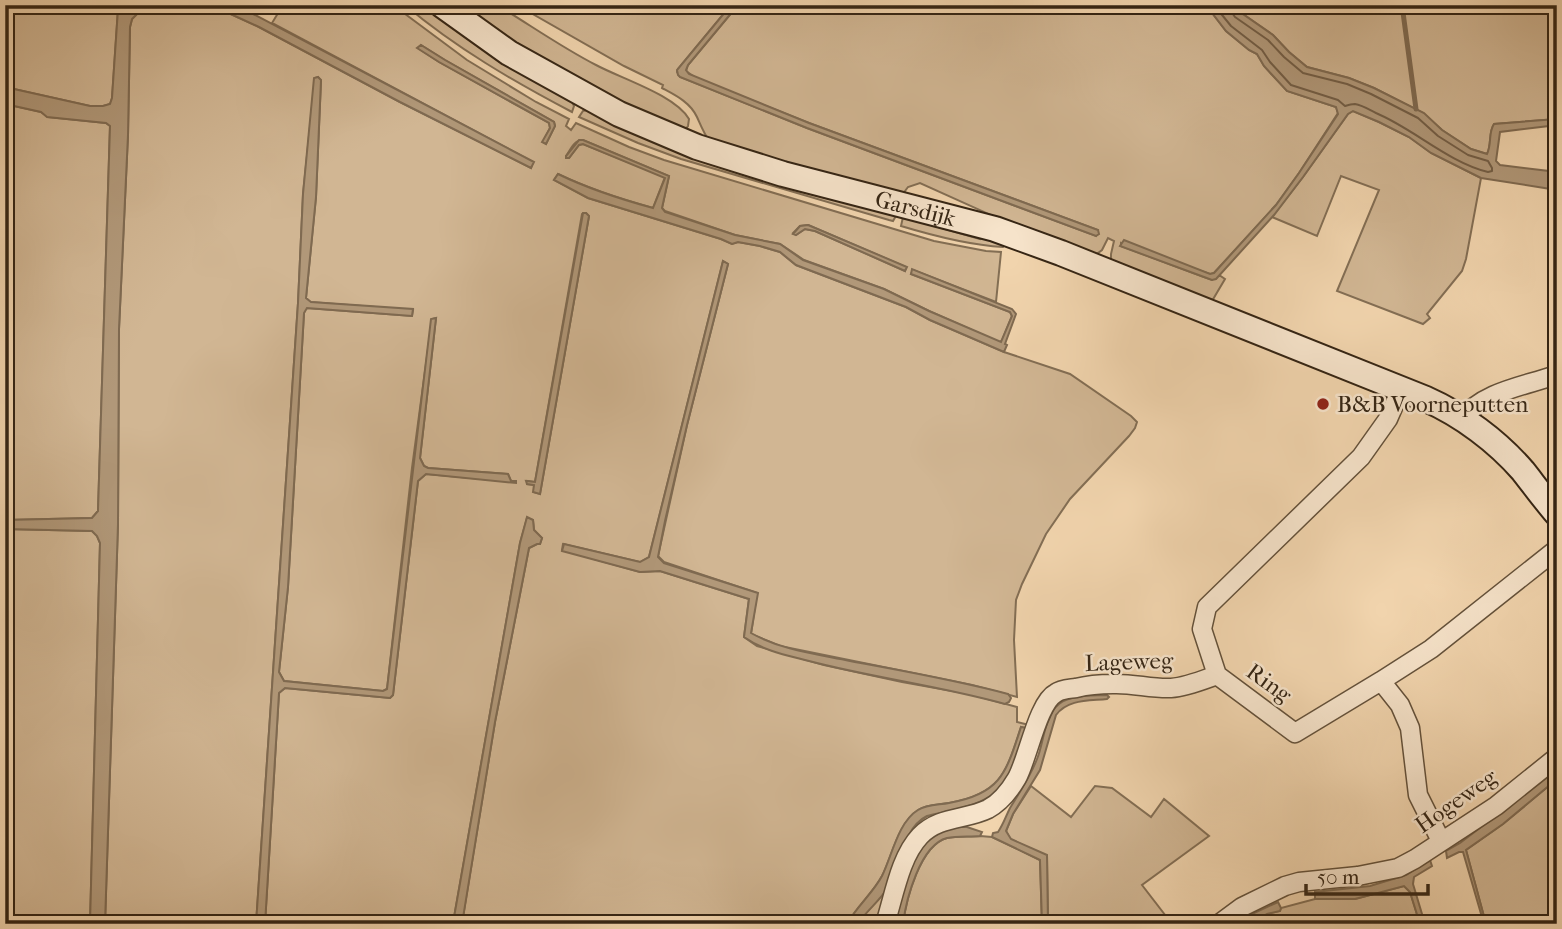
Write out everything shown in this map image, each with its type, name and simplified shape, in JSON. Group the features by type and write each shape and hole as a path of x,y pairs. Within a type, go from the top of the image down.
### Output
{"main road":[{"name":"Garsdijk","path":"442,5 521,60 619,114 697,146 783,174 995,229 1448,409 1496,445 1521,470 1557,514"}],"street":[{"path":"1462,419 1471,408 1485,399 1557,376"},
{"name":"Ring","path":"1401,389 1388,419 1361,457 1207,607 1202,629 1217,675 1295,733 1431,649 1557,549"},
{"name":"Lageweg","path":"885,924 900,873 911,847 931,826 986,810 1005,795 1026,760 1042,709 1049,697 1058,691 1115,683 1175,688 1217,675"},
{"path":"1381,681 1399,705 1410,728 1419,795 1441,842"},
{"name":"Hogeweg","path":"1219,924 1242,907 1285,886 1390,870 1415,859 1496,806 1557,757"}],"shaded area":[{"path":"5,5 126,5 118,9 110,104 90,106 5,87"},
{"path":"146,5 211,5 259,27 531,168 533,162 272,23 283,5 393,5 467,60 569,119 566,126 571,130 576,123 664,160 934,241 1001,252 996,302 913,270 911,274 1010,312 1012,316 1001,343 884,289 804,260 780,244 735,235 665,211 662,208 669,176 583,140 575,143 566,158 583,144 665,177 653,208 558,174 554,180 588,198 732,244 738,242 780,252 796,265 906,307 1004,352 1070,374 1137,422 1129,436 1070,499 1046,534 1022,584 1016,600 1014,640 1017,697 972,685 780,646 751,634 757,593 664,562 658,556 687,425 728,264 723,261 649,557 640,562 563,544 562,550 640,572 660,571 749,599 744,637 757,646 824,665 969,694 1017,707 1017,722 1033,726 1016,771 1000,794 979,807 933,822 914,837 899,867 882,924 871,923 863,917 888,887 913,829 927,816 969,806 995,793 1012,769 1025,728 1021,727 1005,769 991,787 966,799 925,807 911,816 900,831 882,876 847,924 265,924 279,693 285,688 390,698 393,695 418,481 426,474 516,482 511,481 508,474 424,466 420,458 436,318 432,319 387,689 383,691 284,681 279,672 288,587 304,313 306,308 412,316 413,310 310,302 306,298 316,197 321,81 318,77 315,78 303,194 256,924 105,924 118,524 119,329 132,19","holes":["421,45 554,122 555,126 546,144 543,142 550,128 549,123 418,48","582,214 589,216 540,494 534,492 535,485 527,484 527,481 535,482","808,225 906,267 905,271 815,231 805,229 796,235 793,233 800,226","527,518 533,520 534,530 542,538 540,544 529,548 495,722 462,923 453,923 520,543"]},
{"path":"405,5 426,5 501,58 571,99 574,106 572,112 486,63 444,36"},
{"path":"454,5 492,5 502,8 560,45 672,102 689,119 688,126 684,131 609,100"},
{"path":"517,5 731,5 678,69 680,77 807,128 1096,236 1098,230 809,123 696,78 686,71 688,65 738,5 1206,5 1226,31 1257,54 1264,66 1287,91 1336,107 1338,113 1276,205 1214,273 1210,274 1121,243 1121,246 1212,280 1219,275 1225,279 1212,301 1111,263 1114,241 1108,238 1102,250 1094,256 1033,234 920,183 908,187 902,195 710,142 690,107 662,88 663,85"},
{"path":"1235,5 1557,5 1557,119 1494,124 1487,154 1471,149 1442,130 1423,113 1374,88 1307,67"},
{"path":"5,104 41,112 48,117 106,123 110,126 98,511 92,518 5,520"},
{"path":"591,109 897,214 893,221 889,220 681,159 579,117 583,111"},
{"path":"1353,111 1409,137 1431,153 1481,178 1462,271 1427,314 1430,318 1423,324 1337,291 1379,190 1341,176 1317,236 1272,217 1348,114"},
{"path":"903,217 980,239 982,235 1005,241 1003,247 939,237 901,226"},
{"path":"5,529 92,531 100,543 90,924 5,924"},
{"path":"1557,779 1557,924 1486,924 1466,850 1503,824"},
{"path":"1031,786 1071,817 1095,786 1112,788 1151,817 1164,799 1209,836 1142,885 1172,924 1048,924 1047,856 1010,839 1006,831 1013,814"},
{"path":"992,837 1040,860 1042,924 903,924 911,888 929,851 947,838"},
{"path":"1404,886 1410,892 1420,924 1251,924 1267,914 1280,911 1281,908 1315,899 1355,899"}],"water":[{"path":"126,5 146,5 132,19 130,27 119,329 118,524 105,924 90,924 100,543 92,531 5,529 5,520 92,518 98,511 110,126 106,123 47,117 41,112 5,104 5,87 90,106 110,104 118,9"},
{"path":"211,5 236,5 534,162 531,168 259,27"},
{"path":"731,5 738,5 688,65 686,70 689,74 809,123 1098,230 1099,234 1096,236 807,128 680,77 677,70"},
{"path":"1206,5 1235,5 1307,67 1349,78 1424,113 1442,130 1471,149 1487,154 1494,124 1557,119 1557,125 1500,132 1496,161 1500,165 1557,172 1557,190 1481,178 1431,153 1409,137 1353,111 1348,114 1274,215 1216,279 1212,280 1120,246 1124,240 1210,274 1214,273 1276,205 1338,114 1336,107 1287,91 1264,66 1257,54 1226,31"},
{"path":"421,45 554,122 555,126 546,144 542,142 550,128 549,123 439,62 417,48"},
{"path":"314,78 321,80 316,197 306,298 311,302 413,309 412,316 307,308 304,313 288,587 279,672 284,681 383,691 387,689 431,319 436,318 420,458 424,466 508,474 511,481 516,483 426,474 418,481 393,695 390,698 285,688 279,693 265,924 256,924 303,194"},
{"path":"579,140 669,176 662,208 665,212 735,235 780,244 803,260 884,289 1001,342 1012,316 1010,312 911,274 912,269 1012,309 1016,314 1004,352 906,307 796,265 780,252 738,242 732,244 588,198 554,180 558,174 653,208 665,178 583,144 566,158"},
{"path":"583,213 589,216 540,494 533,492 534,485 527,484 526,481 535,482"},
{"path":"808,225 907,267 905,271 815,231 805,229 793,234 800,226"},
{"path":"723,261 728,264 687,425 658,557 664,563 758,593 751,633 774,644 988,689 1008,694 1011,698 1009,702 1005,704 775,652 744,637 749,599 660,571 640,572 562,551 564,544 640,562 649,557"},
{"path":"527,517 533,520 534,530 542,538 540,544 529,548 495,722 462,924 453,923 520,543"},
{"path":"1107,695 1107,699 1073,703 1056,715 1040,770 1013,814 1006,831 1011,839 1047,855 1048,924 1042,924 1040,860 992,837 993,833 1000,829 1031,772 1047,722 1054,709 1070,699"},
{"path":"1021,727 1026,728 1019,753 1003,786 985,800 927,816 919,821 907,837 888,887 863,917 875,924 847,924 882,876 900,831 911,815 925,807 966,799 991,787 999,779 1011,757"},
{"path":"1557,770 1557,779 1503,824 1466,850 1484,924 1463,852 1447,858 1446,851"},
{"path":"946,827 967,827 982,832 980,836 947,838 929,851 911,888 903,924 892,924 907,870 927,837"},
{"path":"1430,860 1432,866 1414,877 1413,884 1425,924 1420,924 1410,892 1404,886 1355,899 1315,899 1315,892 1370,886 1406,875"},
{"path":"1278,902 1280,911 1267,914 1251,924 1238,924 1254,913"}],"waterway":[{"path":"1402,5 1416,109"}],"place":[{"name":"B&B Voorneputten","path":"1323,404"}]}
